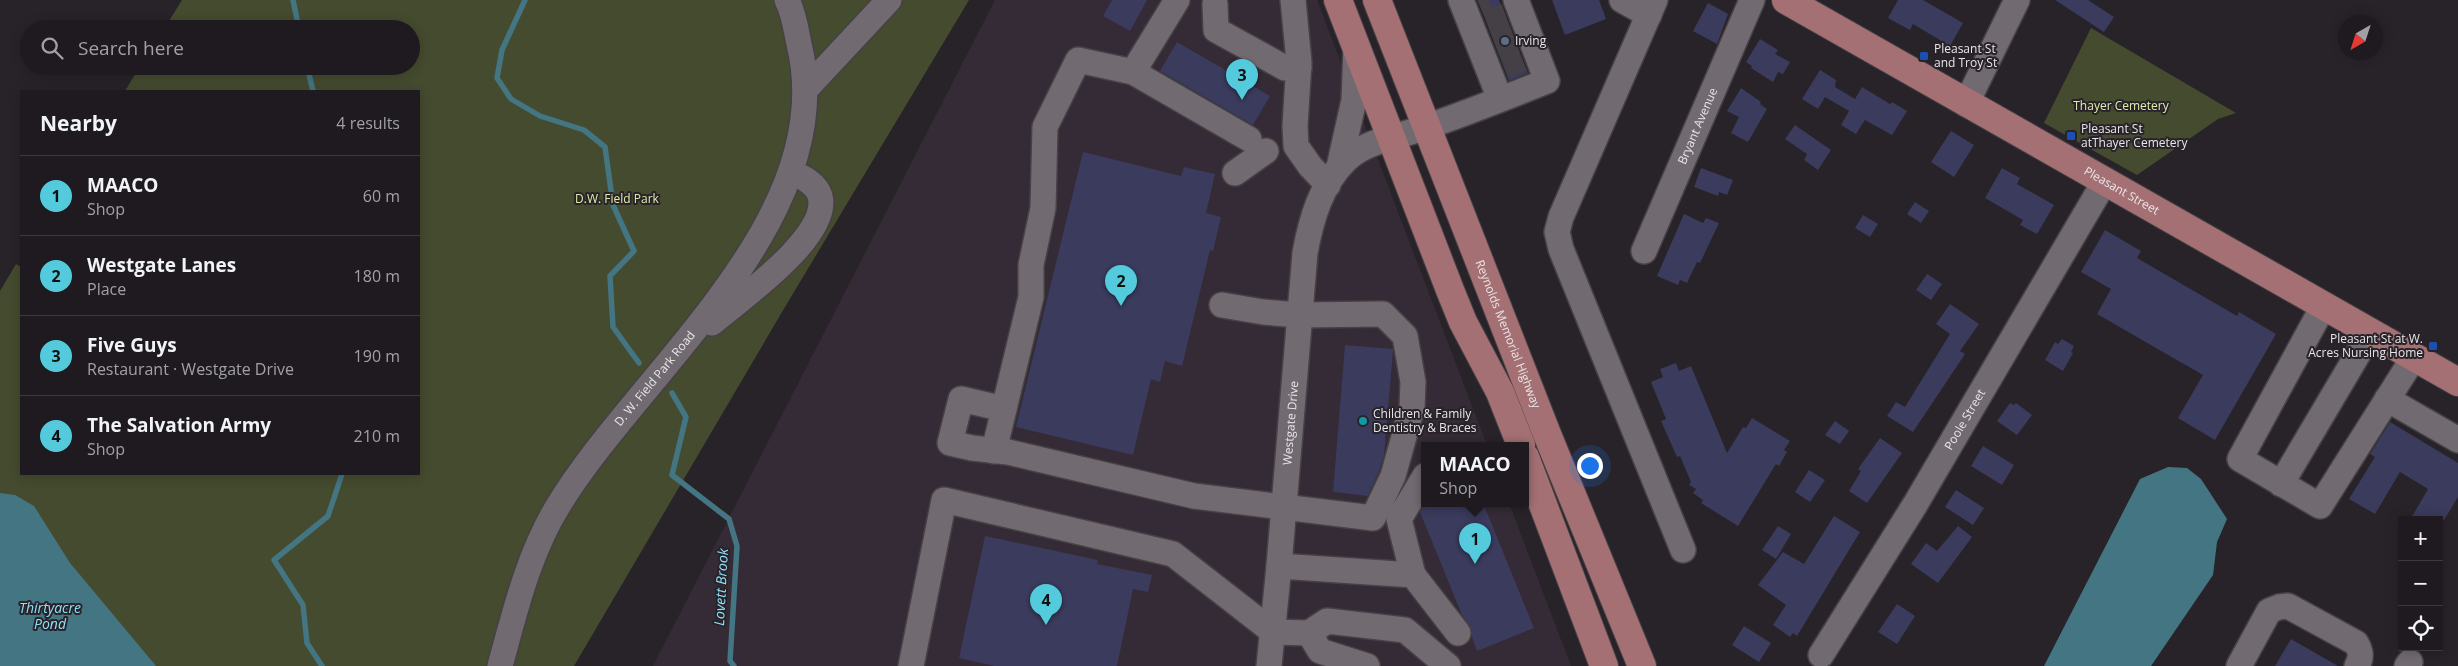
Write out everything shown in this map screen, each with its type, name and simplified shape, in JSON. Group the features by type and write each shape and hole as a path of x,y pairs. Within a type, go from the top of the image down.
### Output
{"main road":[{"path":"1338,0 1459,312 1500,392 1519,442"},
{"name":"Reynolds Memorial Highway","path":"1377,0 1557,460 1642,666"},
{"name":"Pleasant Street","path":"1786,0 2458,382"},
{"path":"1529,468 1604,666"}],"street":[{"name":"D. W. Field Park Road","path":"500,666 527,573 557,507 584,468 705,317 753,246 791,172 803,132 806,90 802,55 787,0"},
{"path":"806,90 888,0"},
{"path":"1133,72 1177,0"},
{"path":"1182,0 1222,2 1216,30 1285,68 1299,68"},
{"path":"1293,0 1299,68 1295,126 1296,146 1310,166 1333,176 1354,100 1356,46"},
{"path":"1622,0 1652,7 1561,217 1557,232 1560,249 1683,550"},
{"name":"Bryant Avenue","path":"1644,251 1752,0"},
{"path":"1966,104 2017,0"},
{"path":"1498,32 1500,99"},
{"name":"Westgate Drive","path":"1269,666 1280,566 1299,315 1308,239 1315,212 1333,176 1348,158 1365,147 1426,128 1547,81 1498,32"},
{"path":"994,451 1031,297 1031,265 1043,208 1046,127 1078,60 1133,72 1257,145 1235,173"},
{"path":"673,359 742,297 777,269 810,231 817,218 820,196 810,182 791,172"},
{"name":"Poole Street","path":"1821,655 1916,503 2105,181"},
{"path":"1004,409 961,399 950,443 972,448 1008,452 1194,496 1373,518 1393,476 1412,408 1413,382 1405,336 1383,314 1299,315 1263,312 1222,305"},
{"path":"2324,305 2240,459 2281,484 2320,506 2414,356"},
{"path":"2281,484 2371,332"},
{"path":"2387,399 2458,440"},
{"path":"1421,483 1399,519 1413,575 1458,632"},
{"path":"911,666 944,500 1173,554 1273,632 1309,633 1327,621 1405,630 1448,666"},
{"path":"1280,566 1413,575"},
{"path":"2239,666 2269,611 2288,606 2356,643 2361,651 2361,659 2357,666"},
{"path":"1309,633 1320,651 1367,666"}],"shaded area":[{"path":"995,0 1317,0 1486,442 1421,442 1421,507 1511,507 1571,666 653,666"}],"green space":[{"name":"D.W. Field Park","path":"182,0 969,0 782,312 574,666 0,666 0,291 16,264 20,266 20,475 420,475 420,90 126,90 135,75 420,75 420,20 170,20"},
{"name":"Thayer Cemetery","path":"2091,28 2236,113 2218,119 2137,175 2044,123"}],"water":[{"path":"2168,467 2187,468 2201,479 2227,519 2217,542 2213,575 2151,666 2044,666 2140,479"},
{"name":"Thirtyacre Pond","path":"0,493 15,495 34,506 70,563 156,666 0,666"}],"building":[{"path":"1112,0 1147,0 1130,31 1103,16"},
{"name":"Irving","path":"1478,0 1499,0 1528,73 1509,81"},
{"path":"1552,0 1599,0 1606,19 1565,35"},
{"path":"1898,0 1923,0 1963,23 1950,46 1913,24 1910,30 1888,18"},
{"path":"2055,0 2088,0 2114,17 2104,32"},
{"path":"1708,3 1728,14 1717,44 1693,31"},
{"path":"1760,39 1778,50 1775,54 1790,62 1783,74 1778,72 1773,82 1751,68 1752,66 1746,62"},
{"path":"1177,42 1270,96 1253,125 1160,71"},
{"path":"1820,70 1836,80 1835,87 1855,99 1862,87 1890,104 1892,102 1907,111 1892,135 1865,120 1856,134 1841,125 1849,111 1825,97 1818,109 1802,99"},
{"path":"1741,88 1761,102 1760,104 1767,109 1748,142 1731,133 1739,117 1727,111"},
{"path":"1795,125 1831,150 1818,170 1804,160 1807,154 1785,139"},
{"path":"1951,131 1974,145 1954,177 1931,162"},
{"path":"1083,152 1181,176 1184,167 1215,174 1206,213 1221,217 1213,251 1210,250 1182,366 1165,361 1160,382 1151,379 1133,455 1016,427"},
{"path":"1701,168 1733,180 1727,195 1719,192 1718,196 1694,187"},
{"path":"2002,168 2020,178 2017,184 2054,205 2037,234 2020,225 2023,220 1985,198"},
{"path":"1915,202 1929,211 1921,223 1907,214"},
{"path":"1684,214 1703,223 1706,218 1719,223 1700,263 1697,262 1687,283 1680,280 1678,285 1657,276"},
{"path":"1863,215 1878,224 1870,237 1855,228"},
{"path":"2105,230 2141,251 2137,258 2237,316 2239,312 2276,334 2215,440 2178,418 2203,375 2097,314 2111,289 2081,272"},
{"path":"1927,274 1942,284 1931,300 1916,290"},
{"path":"1950,304 1979,324 1960,351 1965,354 1913,432 1887,416 1896,402 1905,407 1950,334 1936,324"},
{"path":"2062,339 2074,346 2071,352 2073,353 2063,371 2045,360 2055,342 2058,344"},
{"name":"Children & Family Dentistry & Braces","path":"1345,345 1393,349 1384,456 1368,496 1333,492"},
{"path":"1676,363 1679,371 1691,366 1727,453 1743,427 1746,428 1752,418 1790,441 1784,450 1787,452 1779,466 1776,464 1738,526 1701,503 1703,500 1693,493 1696,489 1689,485 1691,482 1680,456 1677,457 1661,421 1666,419 1651,382 1663,377 1660,369"},
{"path":"2010,403 2014,405 2016,403 2032,415 2017,435 1997,421"},
{"path":"1835,421 1849,431 1840,444 1825,435"},
{"path":"2390,422 2458,463 2458,497 2444,520 2443,516 2412,516 2428,489 2400,472 2375,514 2349,499 2375,457 2370,454"},
{"path":"1880,438 1902,453 1867,503 1849,491 1861,471 1858,469"},
{"path":"1983,446 2014,465 2002,485 1971,466"},
{"path":"1809,470 1825,480 1810,502 1795,492"},
{"path":"1956,490 1984,508 1973,525 1945,507"},
{"path":"1423,507 1485,507 1534,628 1477,651 1472,631 1462,615 1420,512"},
{"path":"1834,516 1860,532 1797,636 1793,633 1790,637 1773,625 1786,605 1758,585 1783,552 1804,564"},
{"path":"1778,526 1791,534 1776,559 1762,550"},
{"path":"1958,526 1972,537 1938,583 1911,564 1926,543 1937,551"},
{"path":"985,536 1098,560 1097,564 1152,575 1148,592 1133,589 1117,666 995,666 959,658"},
{"path":"1897,604 1915,616 1897,644 1878,632"},
{"path":"1744,626 1771,643 1759,662 1732,645"},
{"path":"2291,639 2338,666 2275,666"}],"waterway":[{"path":"293,0 297,20"},
{"name":"Lovett Brook","path":"525,0 502,50 497,78 511,99 540,116 584,130 605,147 613,205 634,251 610,276 613,327 639,363"},
{"path":"309,75 313,90"},
{"name":"Lovett Brook","path":"672,393 686,417 672,475 729,519 737,546 730,661 734,666"},
{"path":"322,666 307,643 303,605 274,560 328,516 342,475"}],"tunnel":[{"path":"1479,4 1488,0"},
{"path":"1487,23 1506,16"},
{"path":"1495,44 1514,37"},
{"path":"1504,66 1522,59"}],"place":[{"name":"Irving","path":"1505,41"},
{"name":"Pleasant St and Troy St","path":"1924,56"},
{"name":"Five Guys","path":"1242,100"},
{"name":"Pleasant St atThayer Cemetery","path":"2071,136"},
{"name":"Westgate Lanes","path":"1121,306"},
{"name":"Pleasant St at W. Acres Nursing Home","path":"2433,346"},
{"name":"Children & Family Dentistry & Braces","path":"1363,421"},
{"name":"MAACO","path":"1475,564"},
{"name":"The Salvation Army","path":"1046,625"}]}
